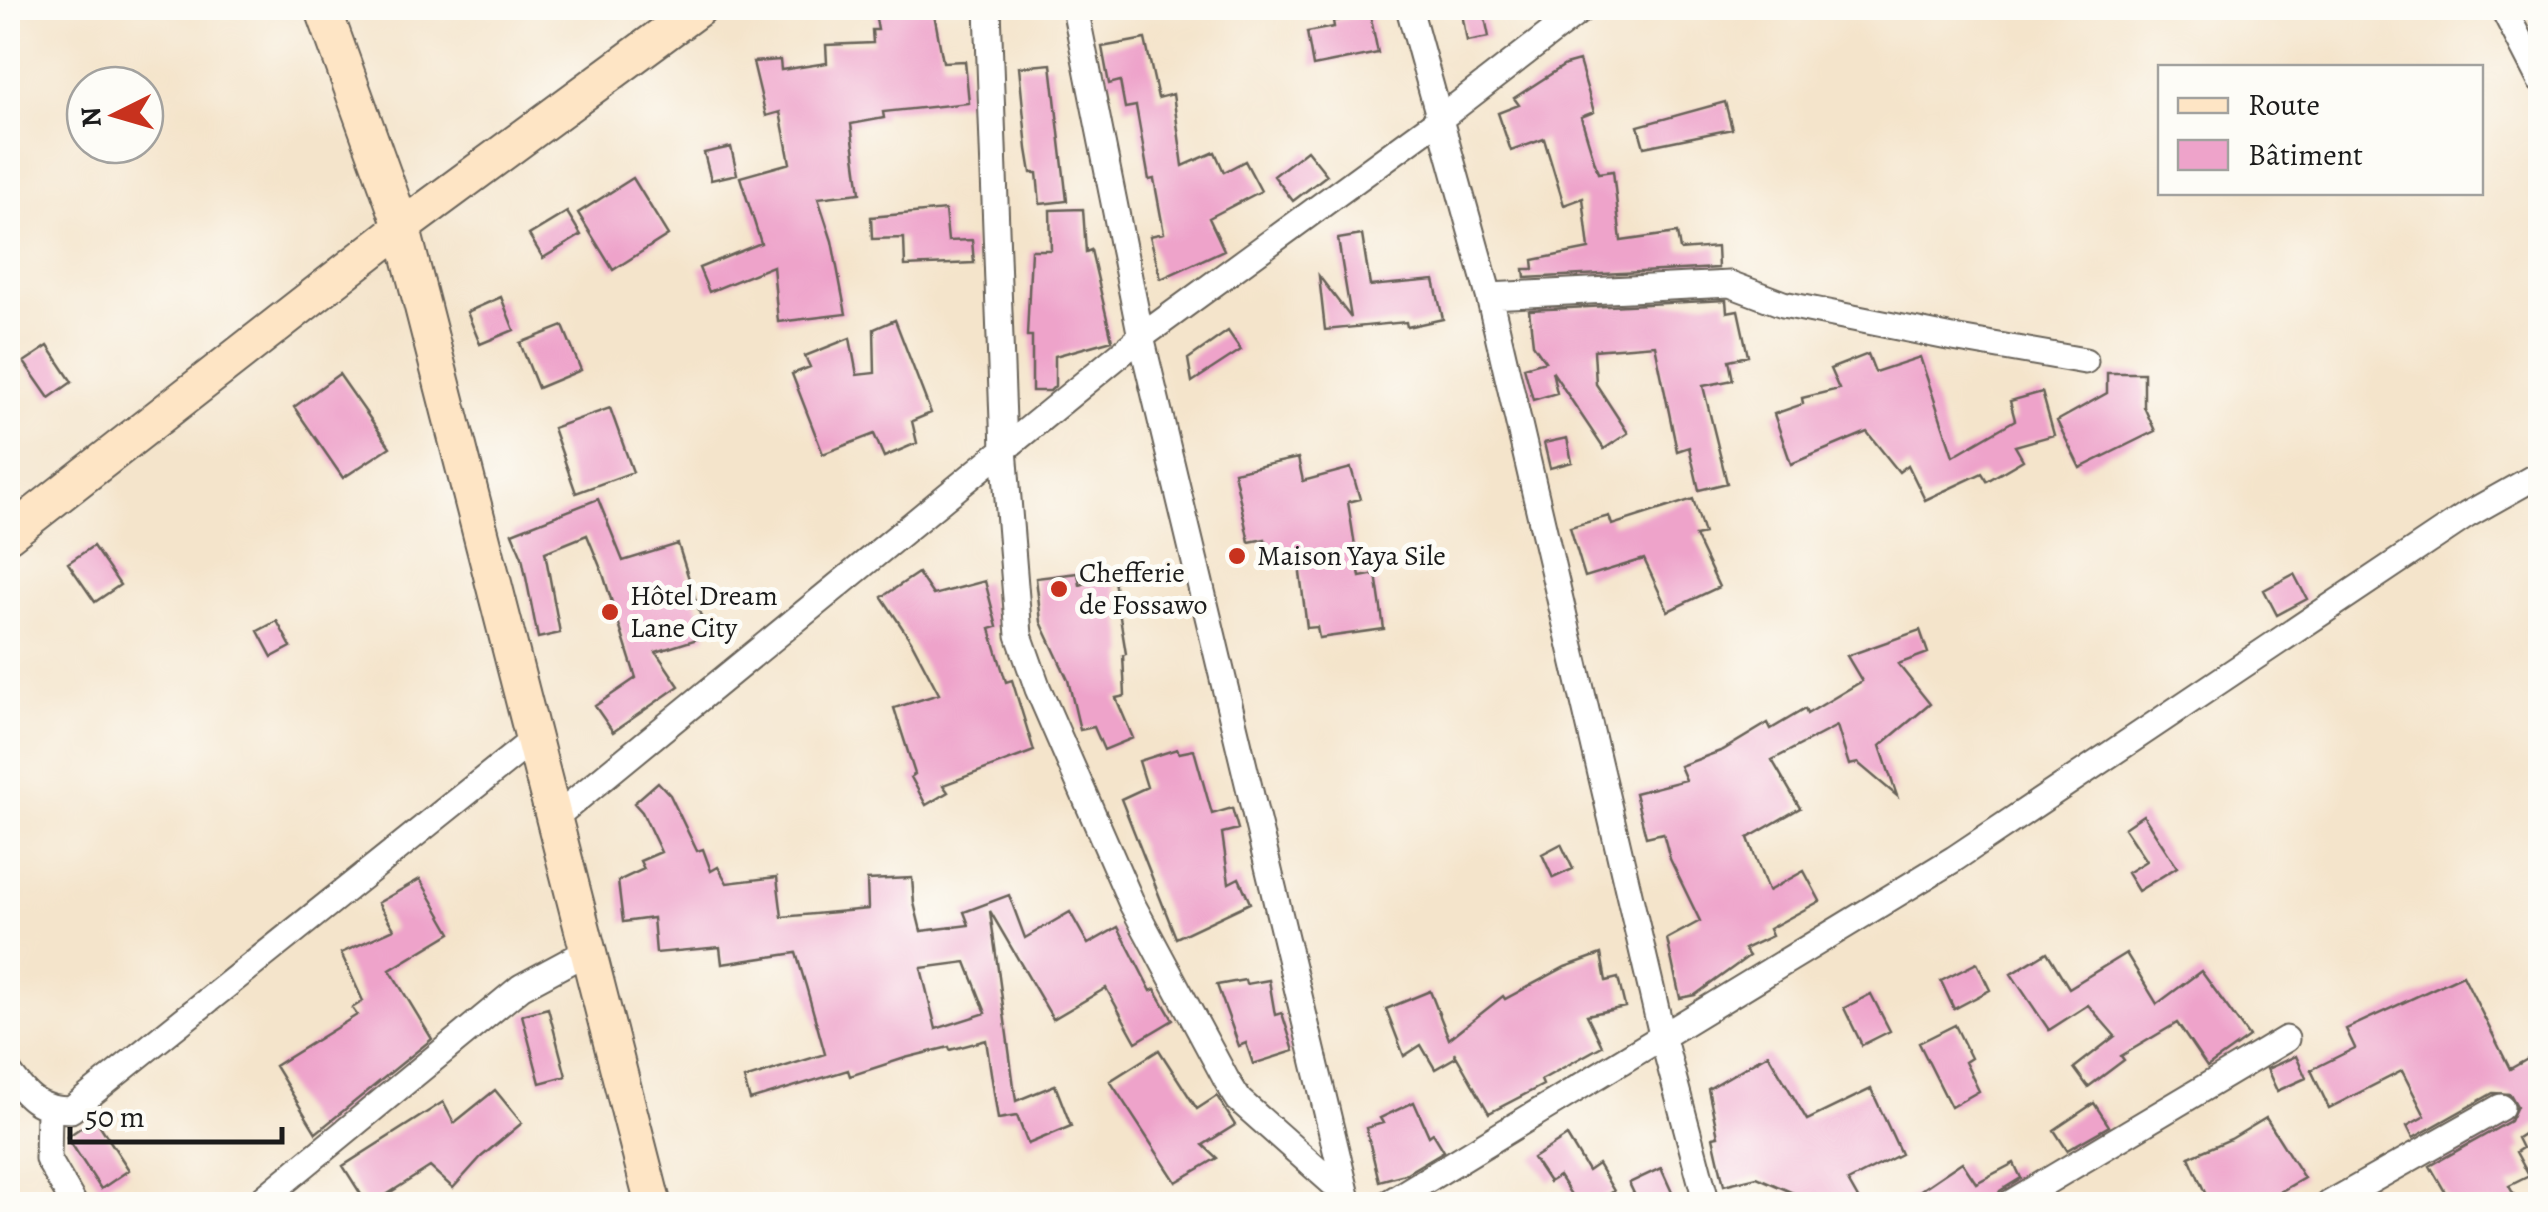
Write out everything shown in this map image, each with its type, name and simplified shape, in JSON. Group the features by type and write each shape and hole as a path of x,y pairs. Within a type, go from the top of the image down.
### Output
{"street":[{"path":"324,8 402,228 652,1204"},
{"path":"8,535 402,228 699,8"},
{"path":"988,8 1004,449 1019,635 1038,689 1132,904 1239,1100 1348,1200"},
{"path":"1075,8 1141,337 1348,1200"},
{"path":"1409,8 1489,296 1663,1039 1707,1204"},
{"path":"554,818 1141,337 1583,8"},
{"path":"2502,8 2540,80"},
{"path":"1489,296 1730,284 1783,304 2085,361"},
{"path":"1387,1204 1954,860 2466,515 2540,474"},
{"path":"8,1071 28,1098 49,1110 70,1110 534,739"},
{"path":"257,1204 521,986 588,951"},
{"path":"2009,1204 2286,1039"},
{"path":"2330,1204 2502,1107"},
{"path":"49,1110 48,1159 74,1204"}],"building":[{"path":"874,8 933,8 943,62 965,61 969,103 883,112 884,118 851,124 860,193 818,198 832,241 846,314 778,322 773,266 709,292 699,268 761,243 740,177 790,163 780,112 766,116 753,62 780,60 781,70 827,63 826,45 873,43 872,30 878,30"},
{"path":"1461,8 1483,8 1489,37 1467,41"},
{"path":"1370,14 1378,53 1313,66 1307,32 1334,27 1333,21"},
{"path":"1145,39 1158,98 1173,94 1183,166 1215,152 1224,172 1245,161 1261,191 1209,218 1224,250 1161,279 1150,236 1164,233 1154,179 1149,180 1136,106 1125,108 1120,81 1109,84 1102,47"},
{"path":"1579,61 1594,112 1581,117 1598,173 1613,171 1621,241 1677,233 1680,250 1717,247 1718,268 1525,278 1524,269 1534,269 1533,260 1589,249 1583,198 1564,205 1544,139 1511,151 1498,113 1519,105 1514,98 1565,65"},
{"path":"1051,64 1067,201 1040,204 1037,173 1031,173 1027,149 1019,67"},
{"path":"1725,102 1732,129 1644,147 1638,126"},
{"path":"731,147 737,174 711,180 704,153"},
{"path":"1307,150 1327,175 1293,201 1274,176"},
{"path":"633,178 668,235 613,270 578,213"},
{"path":"1083,209 1086,252 1091,250 1112,340 1055,356 1055,386 1050,391 1032,391 1032,336 1027,336 1031,250 1051,250 1050,210"},
{"path":"945,210 948,241 972,240 974,263 905,266 904,238 872,239 871,217"},
{"path":"567,212 581,235 543,258 529,235"},
{"path":"1362,235 1370,286 1434,280 1443,319 1407,327 1406,322 1325,330 1319,276 1351,318 1338,239"},
{"path":"501,297 514,330 480,344 467,312"},
{"path":"1726,300 1727,312 1738,310 1748,356 1729,360 1733,380 1703,386 1727,483 1699,490 1689,447 1677,451 1655,345 1594,350 1596,384 1628,433 1604,449 1552,371 1557,393 1533,400 1524,367 1545,361 1533,344 1529,310"},
{"path":"895,320 931,413 912,421 917,443 884,457 874,434 823,454 792,374 810,367 805,356 850,338 857,375 875,373 874,329"},
{"path":"563,326 581,370 538,388 520,343"},
{"path":"1228,331 1241,350 1192,382 1188,359"},
{"path":"48,346 72,382 49,398 24,362"},
{"path":"1868,354 1875,372 1920,357 1953,456 2015,420 2010,401 2042,392 2054,435 2015,446 2023,460 1987,481 1982,473 1925,500 1908,465 1899,472 1867,432 1791,464 1774,414 1803,404 1802,398 1839,389 1830,369"},
{"path":"2107,373 2144,373 2144,407 2155,431 2080,468 2057,421 2107,393"},
{"path":"339,374 390,447 343,478 294,407"},
{"path":"610,408 633,472 576,493 553,428"},
{"path":"1567,438 1572,462 1550,468 1544,443"},
{"path":"1298,458 1303,481 1351,468 1360,499 1348,502 1360,577 1376,574 1384,629 1319,638 1317,627 1307,628 1298,557 1269,562 1265,539 1249,542 1234,472"},
{"path":"598,499 623,561 678,544 707,636 656,652 679,686 613,732 595,706 636,678 587,535 545,552 560,633 538,638 522,557 512,533"},
{"path":"1693,499 1704,534 1695,536 1719,587 1668,611 1644,559 1585,577 1570,527 1609,516 1612,525"},
{"path":"93,546 120,585 95,602 68,563"},
{"path":"918,573 933,595 985,581 997,627 990,629 1006,682 1012,680 1034,751 943,785 948,792 926,805 911,777 915,774 894,708 939,694 882,597"},
{"path":"1078,573 1080,585 1113,574 1126,654 1125,696 1116,698 1133,738 1104,750 1094,727 1080,730 1068,680 1041,622 1036,578"},
{"path":"2294,574 2307,599 2277,615 2264,590"},
{"path":"277,621 291,647 272,657 258,631"},
{"path":"1920,630 1928,653 1898,664 1930,704 1880,746 1897,796 1858,763 1849,765 1837,726 1772,760 1800,808 1748,838 1768,891 1804,871 1820,901 1769,929 1772,936 1744,949 1749,956 1695,995 1680,998 1667,939 1700,921 1670,859 1663,833 1646,837 1635,793 1686,780 1680,766 1723,750 1768,723 1771,729 1805,709 1807,714 1862,681 1847,656"},
{"path":"1177,749 1179,753 1194,750 1212,814 1232,808 1238,829 1222,833 1229,883 1239,878 1250,903 1176,938 1121,799 1147,787 1139,761"},
{"path":"658,782 670,795 697,851 703,849 711,871 718,867 727,883 777,877 782,917 868,909 867,880 912,878 921,931 969,925 964,912 1009,895 1025,938 1070,912 1088,944 1118,927 1151,991 1155,989 1173,1020 1136,1042 1106,988 1053,1019 990,911 1016,1101 1055,1085 1071,1126 1028,1144 1017,1116 998,1119 986,1040 905,1058 850,1076 848,1070 750,1100 744,1079 825,1054 796,953 722,964 720,947 656,953 653,918 623,922 618,881 644,869 640,861 661,852 634,803","holes":["966,962 986,1013 936,1029 921,968"]},
{"path":"2143,815 2177,867 2138,891 2127,873 2146,861 2124,828"},
{"path":"1561,844 1573,869 1553,878 1542,854"},
{"path":"420,879 451,933 390,970 432,1039 316,1133 275,1066 357,1015 352,1008 363,1001 341,953 394,929 378,903"},
{"path":"2047,952 2069,988 2126,953 2157,1004 2201,971 2249,1037 2207,1067 2177,1023 2121,1056 2124,1060 2088,1087 2074,1068 2115,1036 2088,1005 2049,1030 2011,974"},
{"path":"1601,954 1606,981 1618,978 1625,1007 1587,1015 1602,1046 1541,1080 1543,1085 1489,1113 1454,1052 1456,1057 1435,1069 1421,1045 1404,1056 1386,1009 1430,991 1449,1039 1503,996 1505,999 1565,967"},
{"path":"1977,963 1990,990 1954,1009 1941,981"},
{"path":"2463,975 2510,1069 2533,1056 2540,1071 2540,1123 2517,1138 2522,1148 2516,1152 2529,1176 2509,1186 2519,1204 2452,1204 2430,1166 2510,1121 2517,1106 2510,1094 2493,1093 2413,1138 2407,1126 2425,1116 2402,1071 2329,1108 2311,1070 2355,1048 2346,1029"},
{"path":"1245,980 1246,984 1269,980 1275,1015 1282,1013 1294,1051 1253,1064 1246,1043 1239,1046 1217,985"},
{"path":"1871,994 1890,1031 1862,1045 1844,1008"},
{"path":"548,1008 566,1076 540,1083 522,1015"},
{"path":"1955,1025 1971,1058 1965,1062 1979,1091 1951,1107 1919,1043"},
{"path":"1159,1050 1197,1109 1217,1096 1235,1125 1203,1145 1217,1158 1176,1182 1110,1081"},
{"path":"1768,1054 1807,1120 1871,1089 1901,1154 1848,1181 1861,1204 1818,1204 1757,1177 1724,1185 1708,1089"},
{"path":"2296,1056 2306,1078 2277,1091 2267,1069"},
{"path":"495,1090 522,1123 481,1157 453,1188 430,1167 367,1204 343,1166 443,1102 454,1123"},
{"path":"1414,1102 1429,1136 1433,1133 1444,1151 1405,1174 1379,1181 1366,1128 1383,1123 1380,1118"},
{"path":"2094,1103 2109,1126 2067,1150 2054,1130"},
{"path":"95,1118 129,1170 101,1189 67,1137"},
{"path":"2266,1118 2304,1178 2259,1204 2210,1204 2189,1157"},
{"path":"1567,1136 1588,1171 1598,1164 1614,1191 1593,1204 1577,1204 1559,1176 1549,1182 1533,1158"},
{"path":"1962,1162 1976,1183 2014,1163 2021,1178 2000,1191 1993,1204 1900,1204"},
{"path":"1661,1168 1674,1197 1659,1204 1639,1204 1629,1183"}],"place":[{"name":"Maison Yaya Sile","path":"1237,556"},
{"name":"Chefferie de Fossawo","path":"1059,589"},
{"name":"Hôtel Dream Lane City","path":"610,612"}]}
